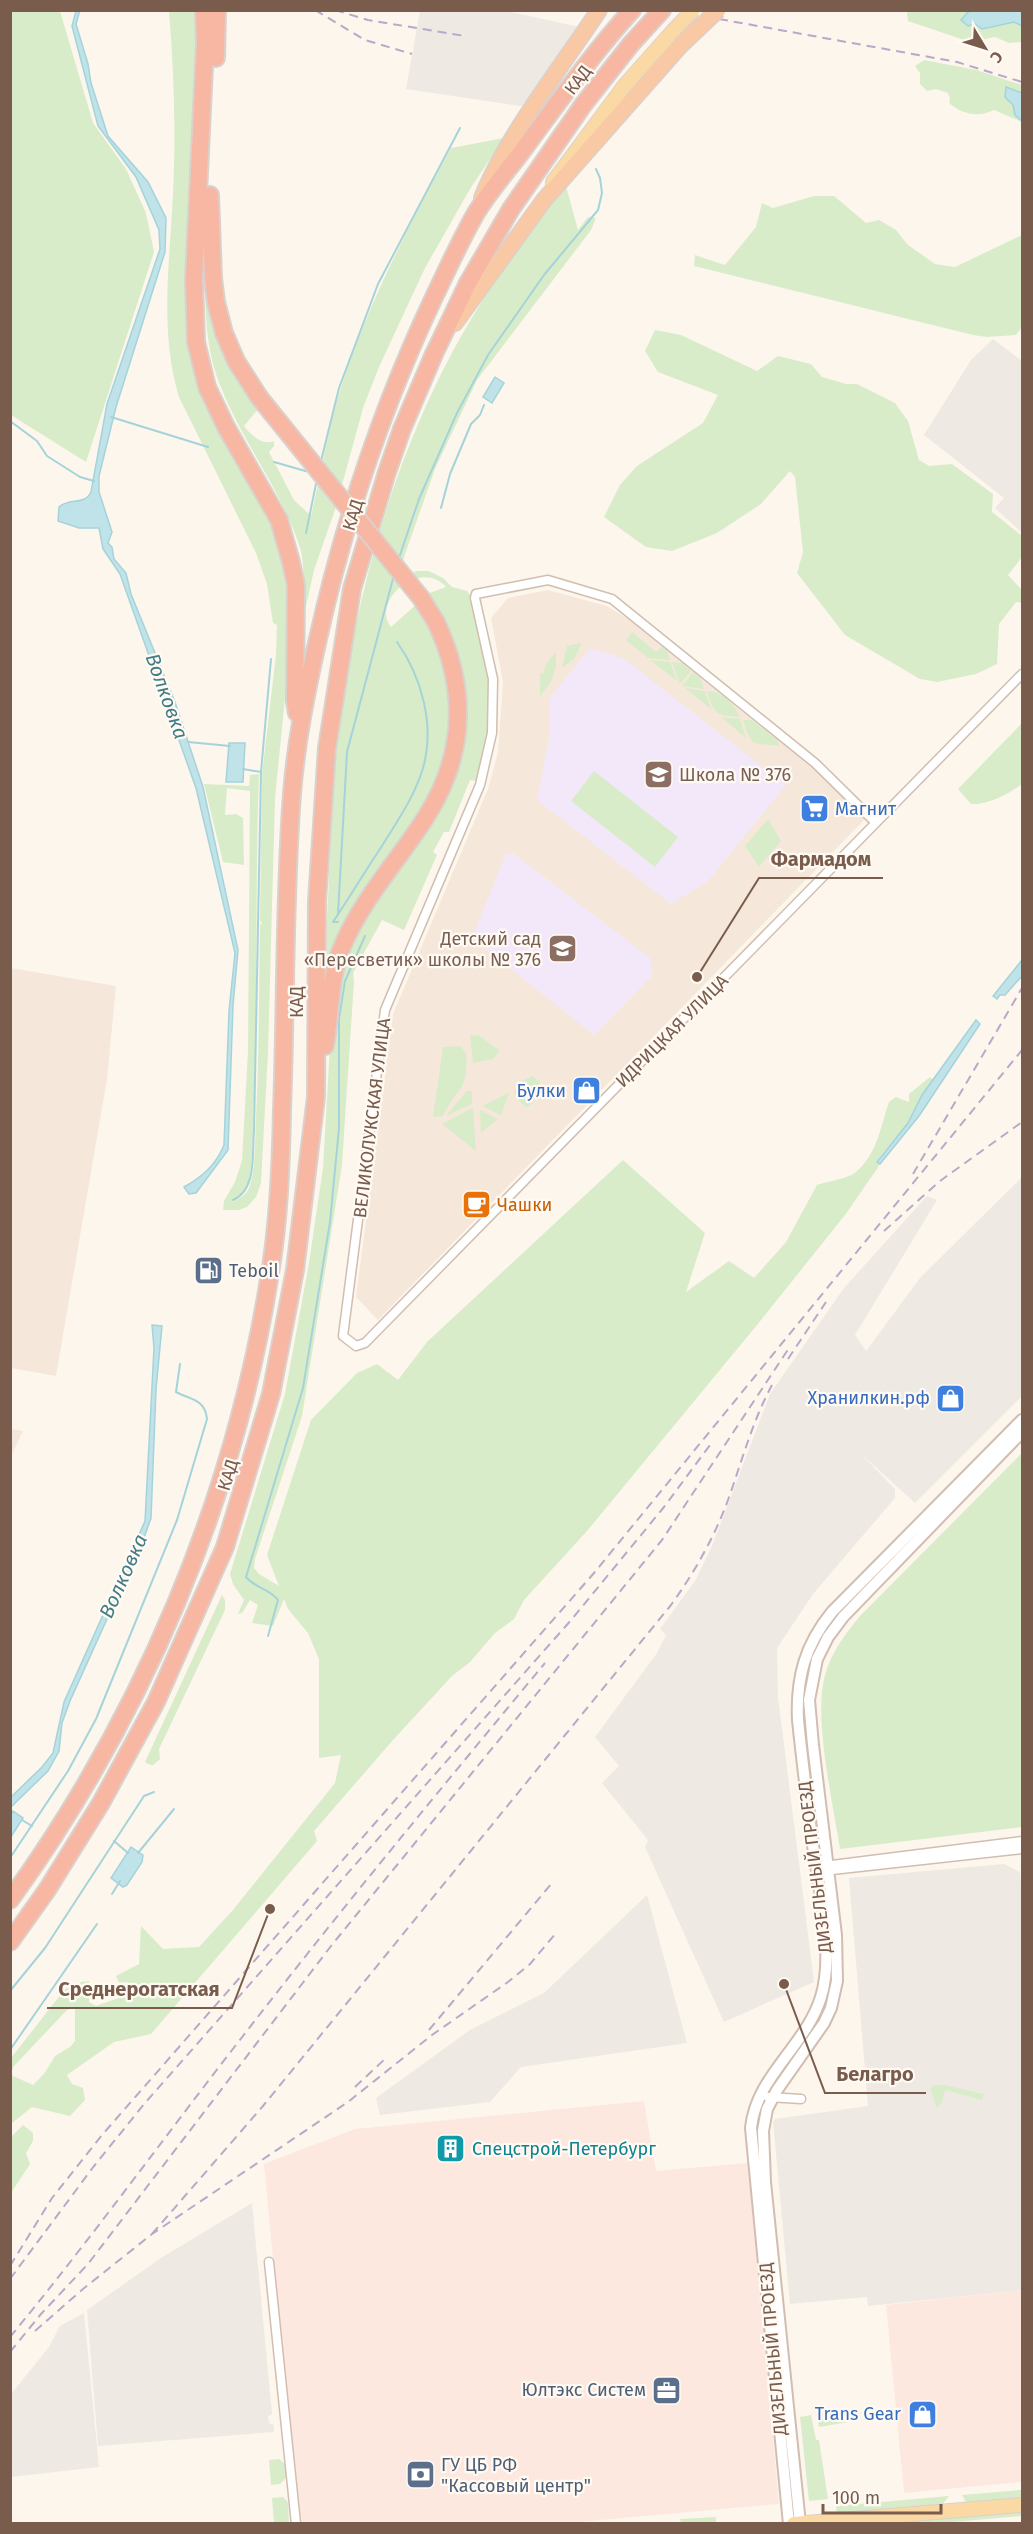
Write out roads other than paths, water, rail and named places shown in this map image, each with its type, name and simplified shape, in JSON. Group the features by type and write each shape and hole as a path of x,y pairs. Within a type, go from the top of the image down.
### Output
{"highway":[{"path":"204,10 205,44 194,280 196,342 207,387 226,427 279,520 291,562 296,585 295,701 299,725"},
{"path":"217,10 209,215 213,246 213,278 224,333 236,361 259,397 420,598 436,622 445,642 457,682 458,729 454,752 442,788 426,816 359,912 341,949 334,972 327,1034 316,1097"},
{"path":"522,138 599,10"},
{"name":"КАД","path":"10,1900 68,1816 104,1754 135,1693 200,1543 251,1372 271,1269 281,1159 286,905 299,725 329,588 368,454 398,374 477,210 522,138 632,10"},
{"name":"КАД","path":"10,1942 47,1890 123,1765 156,1702 225,1547 261,1430 285,1331 295,1270 316,1097 317,902 327,748 352,589 374,511 398,440 434,354 468,283 511,209 540,166 606,74 662,10"},
{"path":"434,354 488,275 558,180 680,45 718,10"}],"main road":[{"path":"558,180 626,85 693,10"},
{"path":"794,2523 1023,2505"}],"street":[{"name":"ВЕЛИКОЛУКСКАЯ УЛИЦА","path":"343,1336 385,1010 480,785 492,732 493,679 476,594 548,580 612,599 815,763 876,823"},
{"name":"ИДРИЦКАЯ УЛИЦА","path":"343,1336 356,1346 365,1343 1023,674"},
{"name":"ДИЗЕЛЬНЫЙ ПРОЕЗД","path":"789,2523 771,2318 751,2136 753,2111 759,2096 807,2029 823,1991 826,1950 798,1703 799,1678 809,1647 822,1626 844,1599 1023,1420"},
{"name":"ДИЗЕЛЬНЫЙ ПРОЕЗД","path":"800,2523 765,2182 763,2131 772,2098 819,2032 833,1999 837,1982 838,1956 809,1708 812,1675 820,1651 838,1624 1023,1432"},
{"path":"828,1868 1023,1841"},
{"path":"817,1869 1023,1849"},
{"path":"759,2096 801,2099"},
{"path":"269,2262 296,2523"}],"water":[{"name":"Волковка","path":"80,10 76,24 108,136 148,182 166,218 165,252 116,407 99,476 99,492 112,532 108,543 112,547 114,559 126,573 131,594 175,702 203,787 238,950 233,1005 228,1150 196,1193 189,1194 184,1187 208,1170 224,1145 229,1011 235,953 196,788 120,574 103,549 99,528 79,528 58,521 59,507 68,502 85,499 91,492 107,404 160,249 159,230 136,177 98,126 72,26 76,11"},
{"path":"974,10 1022,11 1022,26 1014,22 982,29 975,24 968,26 961,20 968,12"},
{"path":"1006,87 1022,93 1022,121 1015,115 1013,105 1005,97"},
{"path":"495,377 504,383 492,403 483,397"},
{"path":"229,743 245,743 243,782 226,782"},
{"path":"1022,960 1022,976 1005,995 1000,995 997,999 993,996"},
{"path":"976,1020 980,1024 919,1116 880,1164 877,1162 908,1123 922,1095"},
{"name":"Волковка","path":"152,1325 162,1326 156,1389 151,1518 70,1701 62,1723 59,1751 48,1771 11,1807 11,1797 53,1753 64,1702 145,1521 154,1348"},
{"path":"13,1811 23,1818 11,1837 11,1815"},
{"path":"131,1847 143,1855 142,1862 127,1885 123,1887 111,1878"}],"waterway":[{"path":"321,461 339,388 378,284 460,128"},
{"path":"399,558 419,499 457,413 488,355 544,275 598,210 602,193 596,169"},
{"path":"441,508 450,474 471,424 480,415 484,405"},
{"path":"111,417 208,447"},
{"path":"10,421 37,441 47,456 80,477 94,481"},
{"path":"274,462 309,472"},
{"path":"306,533 317,479"},
{"path":"338,914 347,752 394,575"},
{"path":"338,922 333,922 404,810 423,768 428,736 424,702 413,671 397,642"},
{"path":"233,1200 246,1188 250,1180 253,1160 261,772 271,659"},
{"name":"Волковка","path":"188,742 230,746"},
{"path":"243,769 261,772"},
{"path":"268,1636 278,1600 246,1577 303,1388 330,1222 339,1128 339,1019 345,981 365,936"},
{"path":"10,1858 68,1771 96,1719 177,1520 207,1419 206,1412 200,1404 176,1392 180,1364"},
{"path":"10,1991 45,1948 144,1796 154,1792"},
{"path":"138,1853 174,1809"},
{"path":"22,1820 32,1826"},
{"path":"114,1841 128,1853"},
{"path":"112,1894 120,1881"},
{"path":"10,2050 97,1924"}],"railway":[{"path":"315,10 365,40 412,54"},
{"path":"335,10 368,20 465,36"},
{"path":"719,19 957,62 1022,82"},
{"path":"913,1174 1022,988"},
{"path":"10,2266 52,2198 102,2135 594,1573 1022,1050"},
{"path":"884,1231 940,1181 1022,1122"},
{"path":"788,1359 826,1302"},
{"path":"10,2352 41,2314 88,2264 331,1946 662,1540 789,1348"},
{"path":"152,2234 263,2106 671,1605 695,1568 716,1528 753,1427 772,1385"},
{"path":"10,2279 94,2166 145,2103 572,1619 664,1507 713,1441"},
{"path":"10,2337 70,2263 317,1941 545,1663"},
{"path":"429,2030 552,1883"},
{"path":"35,2331 152,2234 348,2102 432,2035 508,1982 530,1964 556,1933"},
{"path":"355,2087 386,2058"}],"place":[{"name":"Школа № 376","path":"658,775"},
{"name":"Магнит","path":"814,809"},
{"name":"Детский сад «Пересветик» школы № 376","path":"562,949"},
{"name":"Фармадом","path":"697,977"},
{"name":"Булки","path":"587,1091"},
{"name":"Чашки","path":"476,1205"},
{"name":"Teboil","path":"208,1271"},
{"name":"Хранилкин.рф","path":"951,1398"},
{"name":"Среднерогатская","path":"270,1909"},
{"name":"Белагро","path":"784,1984"},
{"name":"Спецстрой-Петербург","path":"451,2149"},
{"name":"Юлтэкс Систем","path":"667,2390"},
{"name":"Trans Gear","path":"922,2414"},
{"name":"ГУ ЦБ РФ \"Кассовый центр\"","path":"420,2475"}]}
